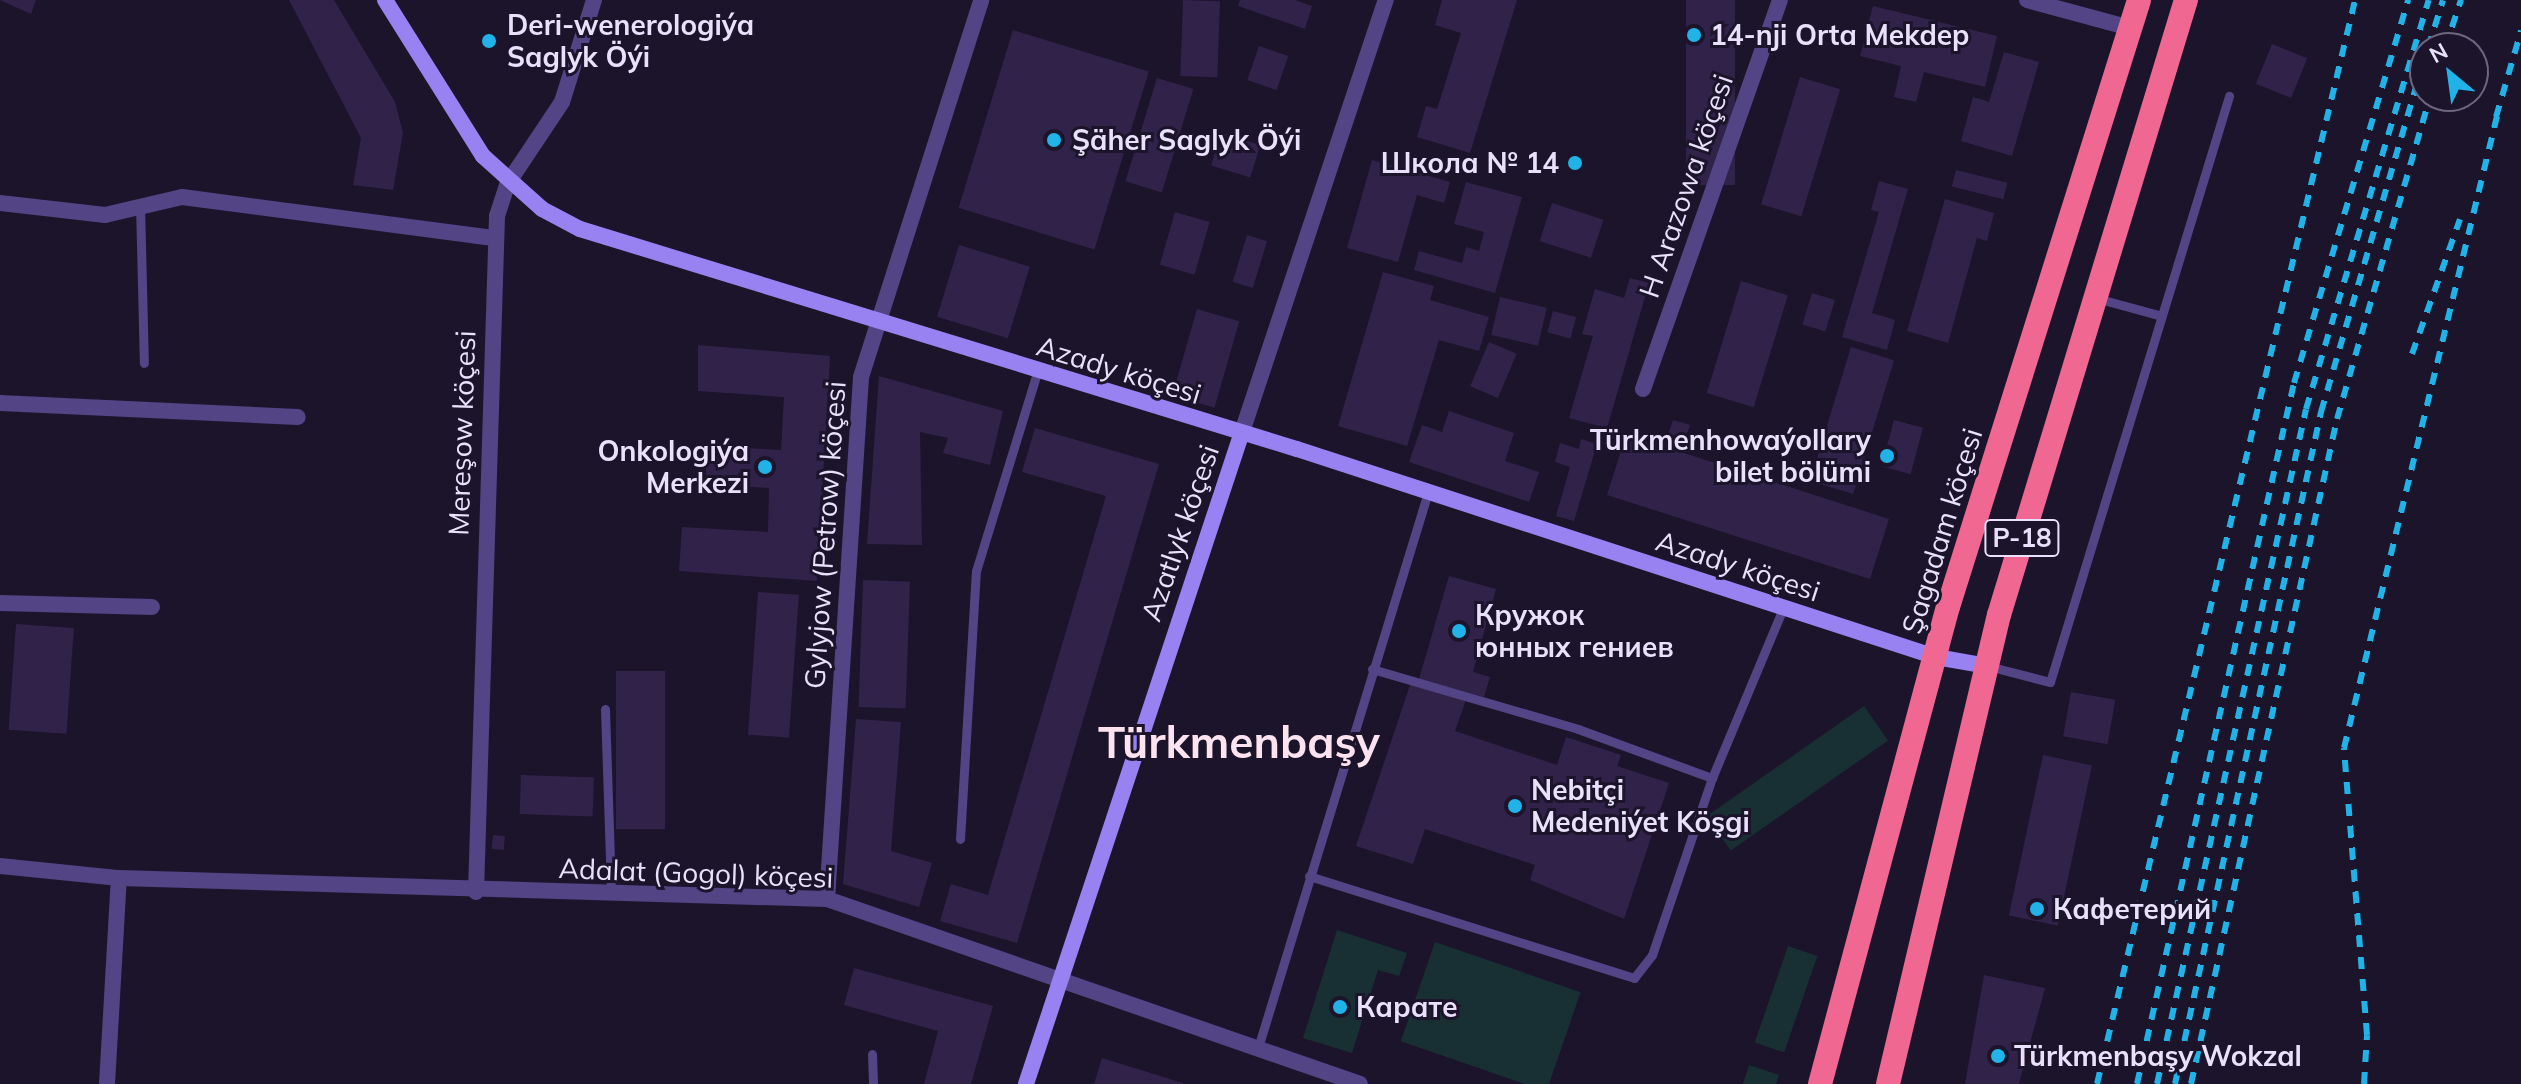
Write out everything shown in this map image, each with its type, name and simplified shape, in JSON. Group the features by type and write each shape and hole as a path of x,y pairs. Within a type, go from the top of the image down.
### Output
{"highway":[{"name":"Şagadam köçesi","path":"1820,1084 1936,657 2139,0"},
{"name":"P-18","path":"1888,1084 1988,666 2093,297 2186,0"}],"main road":[{"name":"Azady köçesi","path":"385,0 463,127 508,183 542,209 621,246 1428,492 1936,657 1988,666"},
{"name":"Azatlyk köçesi","path":"1026,1084 1057,979 1241,435"}],"street":[{"name":"Mereşow köçesi","path":"476,892 495,238 508,183 562,102 594,0"},
{"name":"Gylyjow (Petrow) köçesi","path":"827,899 855,421 875,322 981,0"},
{"name":"Azatlyk köçesi","path":"1241,435 1386,0"},
{"name":"H Arazowa köçesi","path":"1643,389 1780,0"},
{"path":"2027,0 2130,28"},
{"path":"0,203 105,215 140,204 182,197 495,238"},
{"path":"0,403 298,417"},
{"path":"0,603 152,607"},
{"name":"Adalat (Gogol) köçesi","path":"0,866 119,878 476,892 827,899 1057,979 1325,1079 1360,1084"},
{"path":"107,1084 119,878"}],"lane":[{"path":"1988,666 2050,682 2229,96"},
{"path":"140,204 144,363"},
{"path":"2093,297 2162,316"},
{"path":"960,839 976,571 1037,373"},
{"path":"1256,1052 1428,492"},
{"path":"1309,876 1634,978 1652,955 1712,778 1783,608"},
{"path":"1372,669 1578,729 1712,778"},
{"path":"605,709 611,894"},
{"path":"872,1054 873,1084"}],"green space":[{"path":"1864,706 1888,740 1731,851 1707,816"},
{"name":"Карате","path":"1337,930 1407,953 1399,976 1378,970 1352,1053 1303,1038"},
{"path":"1435,942 1581,992 1549,1084 1525,1084 1401,1041"},
{"path":"1788,946 1817,956 1784,1053 1755,1042"},
{"path":"1749,1065 1779,1075 1776,1084 1743,1084"}],"building":[{"path":"0,0 36,0 31,14"},
{"path":"289,0 334,0 395,102 403,133 393,190 353,185 361,138"},
{"path":"1183,0 1220,1 1217,77 1180,76"},
{"path":"1240,0 1295,0 1312,6 1305,29 1238,6"},
{"path":"1442,0 1517,0 1470,153 1417,137 1426,106 1437,109 1461,33 1435,25"},
{"path":"1686,0 1735,0 1735,185 1686,185"},
{"path":"1873,6 1997,36 1985,87 1924,72 1916,102 1894,97 1901,66 1860,56"},
{"name":"Şäher Saglyk Öýi","path":"1013,30 1149,72 1094,249 959,208"},
{"path":"2272,44 2307,58 2291,98 2256,84"},
{"path":"1259,46 1288,56 1277,90 1247,80"},
{"path":"2004,52 2039,62 2012,156 1961,141 1973,97 1989,102"},
{"path":"1800,77 1840,89 1801,216 1761,204"},
{"path":"1157,78 1193,89 1162,192 1125,181"},
{"path":"1221,133 1260,145 1250,178 1211,166"},
{"path":"1372,160 1450,182 1444,203 1417,195 1398,262 1347,248"},
{"path":"1956,170 2007,183 2003,199 1952,186"},
{"path":"1879,181 1908,189 1872,313 1895,320 1887,350 1842,337 1879,212 1871,210"},
{"path":"1466,182 1522,197 1495,293 1414,270 1419,251 1462,263 1466,247 1479,251 1484,232 1454,224"},
{"path":"1945,199 1994,213 1987,241 1977,238 1948,343 1907,331"},
{"path":"1552,203 1603,220 1591,258 1540,241"},
{"path":"1175,212 1210,222 1194,275 1160,265"},
{"path":"1247,235 1267,241 1253,288 1233,282"},
{"path":"959,245 1030,267 1008,338 937,317"},
{"path":"1383,272 1434,286 1430,300 1489,317 1479,351 1439,340 1407,446 1338,426"},
{"path":"1630,278 1649,283 1607,428 1569,418 1593,336 1582,334 1595,289 1624,298"},
{"path":"1741,281 1788,295 1754,407 1707,393"},
{"path":"1812,293 1835,300 1825,332 1802,325"},
{"path":"1500,297 1547,308 1538,346 1491,335"},
{"path":"1197,309 1239,321 1214,408 1172,396"},
{"path":"1553,311 1576,317 1570,338 1547,332"},
{"path":"1489,342 1517,354 1498,398 1470,386"},
{"name":"Onkologiýa Merkezi","path":"698,345 830,356 817,581 679,571 682,527 768,532 769,488 706,484 706,446 781,450 784,397 698,391"},
{"path":"1851,347 1894,360 1853,494 1810,481"},
{"path":"879,376 1003,411 990,465 943,453 948,438 920,432 922,545 867,544"},
{"path":"1449,411 1514,433 1505,461 1539,472 1529,502 1409,462 1422,425 1442,432"},
{"path":"1673,420 1690,425 1681,452 1889,519 1870,579 1607,495 1626,435 1664,447"},
{"path":"1894,420 1923,428 1911,474 1882,466"},
{"path":"1035,428 1159,464 1017,943 940,921 951,884 988,895 1106,496 1022,472"},
{"path":"1581,439 1597,444 1574,521 1556,516 1570,467 1555,462 1560,443 1579,449"},
{"name":"Кружок юнных гениев","path":"1449,576 1496,589 1473,672 1490,677 1484,697 1419,679"},
{"path":"863,580 910,582 906,709 859,707"},
{"path":"758,592 799,595 789,738 748,735"},
{"path":"16,624 74,628 66,734 9,730"},
{"path":"616,671 665,671 665,829 616,829"},
{"name":"Nebitçi Medeniýet Köşgi","path":"1411,682 1466,700 1455,731 1557,765 1566,737 1621,755 1617,766 1669,783 1624,919 1530,880 1535,865 1425,829 1413,864 1356,846"},
{"path":"2071,692 2115,700 2108,744 2063,736"},
{"path":"856,719 901,722 891,851 932,863 919,907 843,884"},
{"path":"2043,755 2092,765 2058,926 2009,915"},
{"path":"521,775 594,778 593,817 520,814"},
{"path":"493,835 505,836 504,850 492,849"},
{"path":"854,968 993,1006 971,1084 924,1084 938,1031 844,1005"},
{"name":"Türkmenbaşy Wokzal","path":"1984,975 2045,988 2019,1084 1965,1084"},
{"path":"1102,1058 1183,1083 1183,1084 1094,1084"}],"railway":[{"path":"2097,1084 2355,0"},
{"path":"2137,1084 2294,383 2408,0"},
{"path":"2157,1084 2306,409 2429,0"},
{"path":"2433,32 2443,0"},
{"path":"2450,32 2461,0"},
{"path":"2496,117 2521,31"},
{"path":"2364,1084 2367,1035 2344,748 2499,108"},
{"path":"2175,1084 2321,412 2409,112"},
{"path":"2191,1084 2337,419 2425,112"},
{"path":"2412,354 2460,219"}],"place":[{"name":"14-nji Orta Mekdep","path":"1694,35"},
{"name":"Deri-wenerologiýa Saglyk Öýi","path":"489,41"},
{"name":"Şäher Saglyk Öýi","path":"1054,140"},
{"name":"Школа № 14","path":"1575,163"},
{"name":"Türkmenhowaýollary bilet bölümi","path":"1887,456"},
{"name":"Onkologiýa Merkezi","path":"765,467"},
{"name":"Кружок юнных гениев","path":"1459,631"},
{"name":"Nebitçi Medeniýet Köşgi","path":"1515,806"},
{"name":"Кафетерий","path":"2037,909"},
{"name":"Карате","path":"1340,1007"},
{"name":"Türkmenbaşy Wokzal","path":"1998,1056"}],"district":[{"name":"Türkmenbaşy","path":"1239,742"}]}
